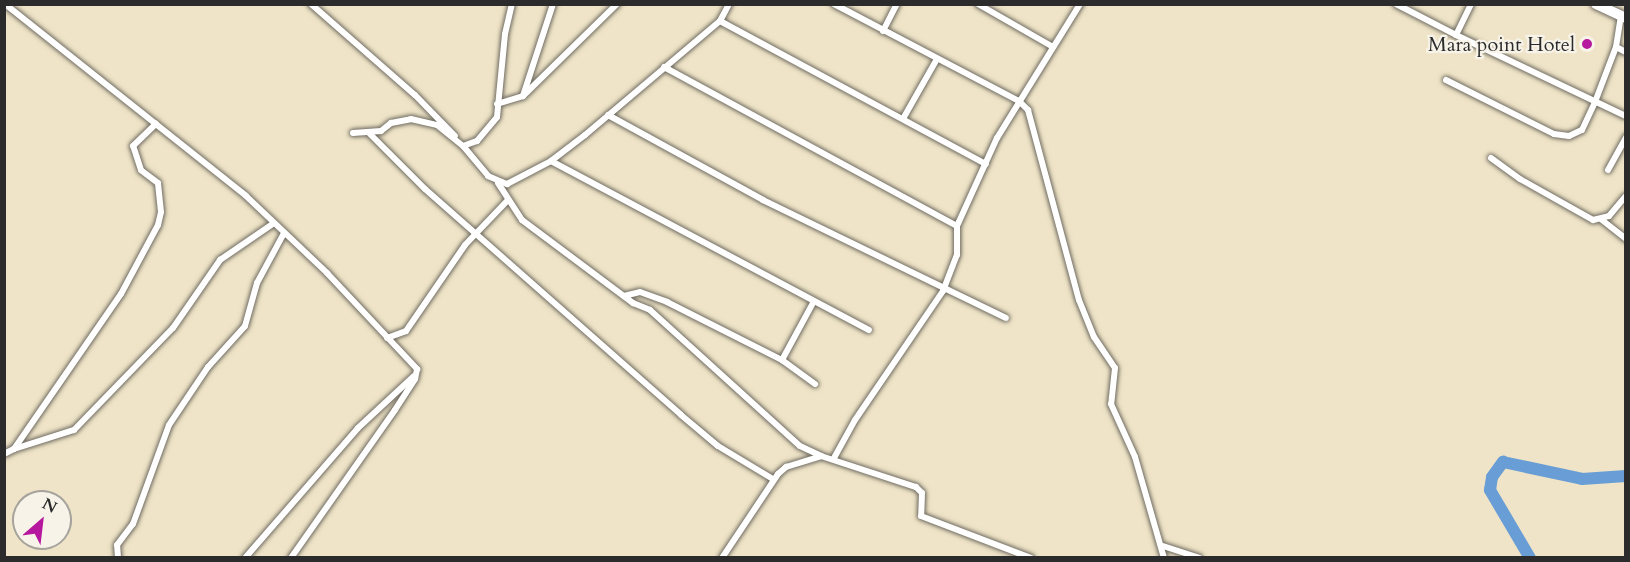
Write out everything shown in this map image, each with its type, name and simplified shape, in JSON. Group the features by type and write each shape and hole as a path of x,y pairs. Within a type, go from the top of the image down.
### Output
{"highway":[{"path":"1596,4 1623,17"}],"street":[{"path":"5,4 156,123 274,223 413,363 418,374"},
{"path":"312,4 415,94 498,183 507,201 544,238 624,296 650,310 800,446 821,456 834,458 916,487 922,493 921,516 1031,558"},
{"path":"464,147 477,141 497,117 504,34 512,4"},
{"path":"523,96 553,4"},
{"path":"497,104 523,96 617,4"},
{"path":"498,183 507,184 551,161 720,21 729,4"},
{"path":"834,4 1019,101 1028,110 1078,300 1094,337 1116,368 1111,404 1135,457 1163,546 1164,558"},
{"path":"883,31 897,4"},
{"path":"978,4 1053,47"},
{"path":"834,458 855,420 943,291 957,255 957,226 986,165 1019,101 1080,4"},
{"path":"1396,4 1626,116"},
{"path":"1456,35 1471,4"},
{"path":"1446,80 1554,134 1569,136 1582,130 1595,102 1616,47 1623,17"},
{"path":"720,21 904,117 986,165"},
{"path":"1616,47 1626,52"},
{"path":"904,117 937,59"},
{"path":"664,67 957,226"},
{"path":"608,115 763,200 943,291 1006,318"},
{"path":"353,133 369,134 391,123 411,119 437,125 464,147"},
{"path":"14,449 121,294 158,225 161,212 158,183 141,170 133,146 156,123"},
{"path":"369,134 425,189 478,232 718,446 773,479"},
{"path":"1608,170 1626,136"},
{"path":"1491,158 1550,197 1602,220 1626,240"},
{"path":"551,161 869,330"},
{"path":"1602,220 1626,196"},
{"path":"387,338 406,331 478,232 507,201"},
{"path":"4,454 74,430 173,328 220,260 274,223"},
{"path":"118,558 117,545 133,524 170,425 208,367 246,326 257,284 284,232"},
{"path":"624,296 640,292 667,302 782,360 815,384"},
{"path":"782,360 814,301"},
{"path":"245,558 358,428 418,374"},
{"path":"291,558 418,374"},
{"path":"722,558 773,479 786,467 821,456"},
{"path":"1163,546 1199,558"}],"waterway":[{"path":"1530,558 1490,490 1492,477 1503,462 1582,479 1626,476"}],"place":[{"name":"Mara point Hotel","path":"1587,44"}]}
